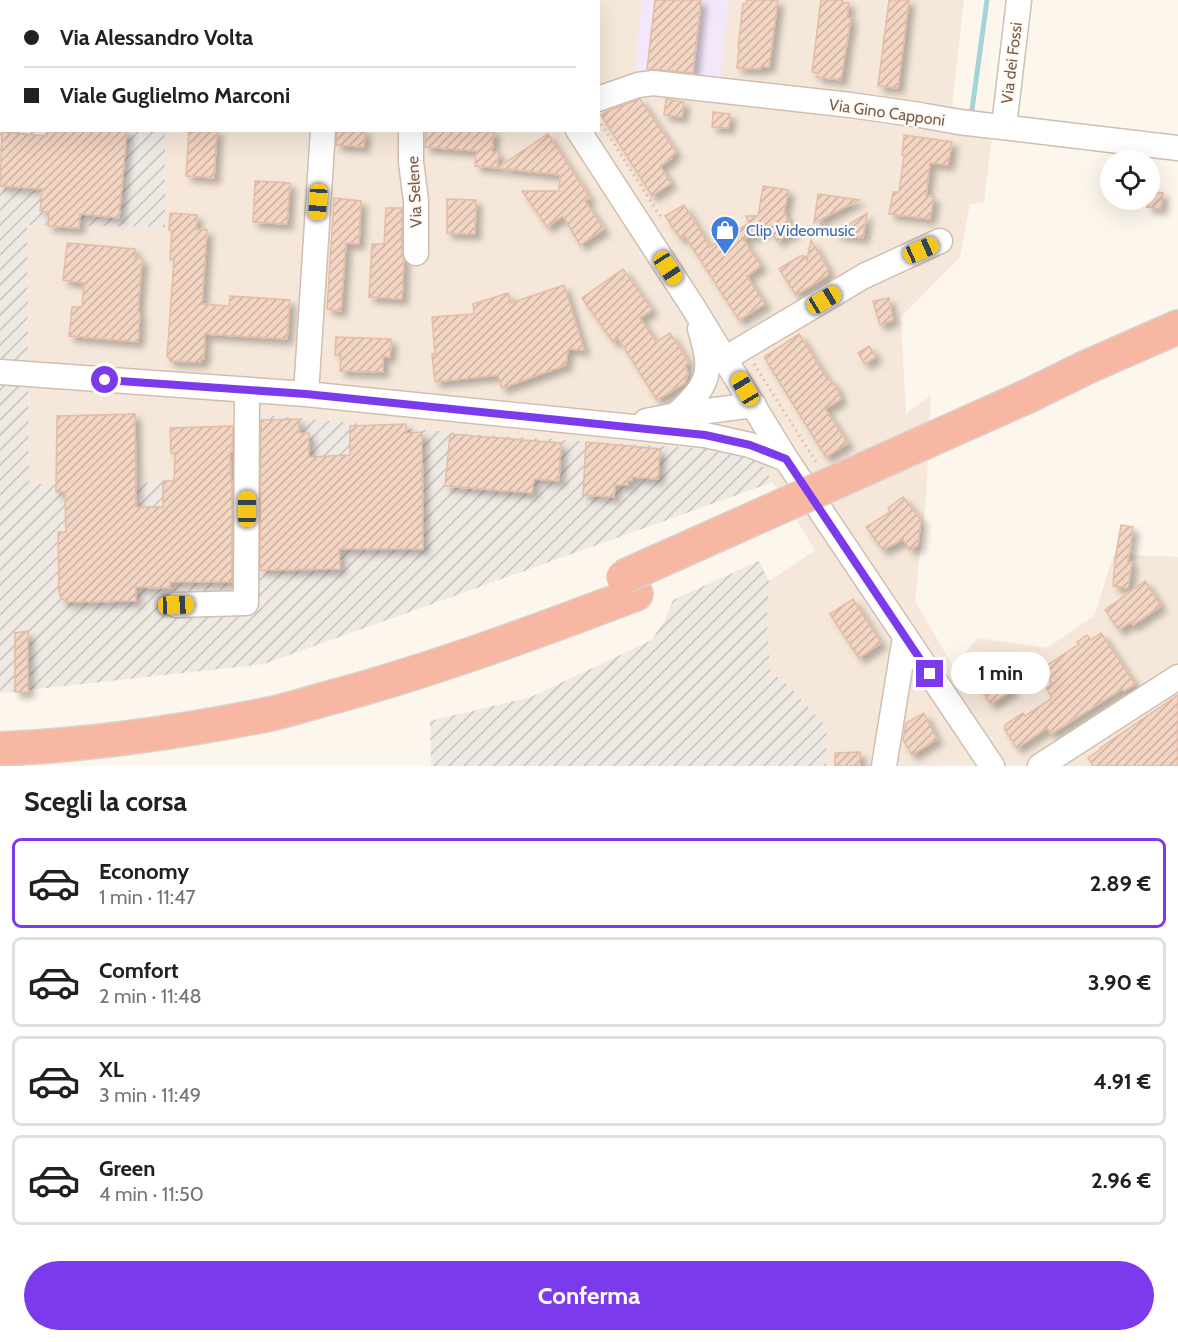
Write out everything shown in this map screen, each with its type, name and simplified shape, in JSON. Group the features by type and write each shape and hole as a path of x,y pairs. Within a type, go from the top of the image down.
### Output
{"highway":[{"path":"1034,405 1087,367 1178,327"},
{"path":"0,757 54,747 146,736 272,714 391,681 497,646 1034,405 1178,350"},
{"path":"0,730 150,715 275,693 629,586"},
{"path":"0,749 54,747"}],"street":[{"name":"Via dei Fossi","path":"1004,126 1019,0"},
{"name":"Via Gino Capponi","path":"600,98 638,85 653,83 1178,148"},
{"path":"306,394 323,132"},
{"name":"Via Selene","path":"411,132 411,162 416,201 416,253"},
{"path":"580,132 693,307 735,353 754,405 786,459 992,766"},
{"path":"735,353 864,276 940,241"},
{"path":"676,415 698,394 707,374 708,359 705,344 693,307"},
{"path":"0,372 306,394 705,435 750,445 786,459"},
{"path":"176,605 246,603 248,391"},
{"path":"623,426 676,415 754,405"},
{"path":"705,435 731,431 748,416 754,405"},
{"path":"884,766 904,637"},
{"path":"1040,766 1178,677"}],"path":[{"path":"600,122 668,228"},
{"path":"735,353 819,467"}],"shaded area":[{"path":"600,0 964,0 952,106 995,113 984,202 970,204 960,257 901,317 906,414 931,395 926,498 915,601 953,666 978,638 1047,648 1094,616 1114,554 1178,557 1178,766 826,766 827,727 784,681 770,673 767,617 769,581 815,550 754,452 471,434 248,413 248,481 29,484 27,224 165,227 165,132 600,132"},
{"path":"642,0 729,0 720,79 635,70"},
{"path":"0,132 165,132 165,227 27,225 29,484 248,481 247,413 471,434 754,452 773,482 264,664 0,693"},
{"path":"759,561 769,581 767,617 770,673 784,681 827,727 826,766 431,766 430,721 531,697 652,640 666,618 673,600"}],"building":[{"path":"655,0 701,0 693,73 647,69"},
{"path":"747,0 778,0 769,67 737,68 743,4 746,4"},
{"path":"821,0 843,0 842,3 849,3 847,18 851,18 841,80 817,77 818,73 812,72"},
{"path":"889,0 909,0 898,88 878,86"},
{"path":"640,99 676,152 671,156 672,158 660,166 671,183 652,196 601,115"},
{"path":"666,99 684,102 682,117 664,115"},
{"path":"713,112 730,114 729,128 712,127"},
{"path":"2,132 47,136 48,132 127,132 119,218 80,214 79,228 48,226 49,212 40,211 42,189 0,186"},
{"path":"189,132 217,132 214,178 186,176"},
{"path":"337,132 365,132 364,147 336,145"},
{"path":"426,132 494,132 492,152 499,152 497,168 475,166 476,151 425,147"},
{"path":"548,134 590,198 585,201 604,229 580,245 563,216 547,227 522,191 559,191 560,175 497,168"},
{"path":"904,135 952,142 948,165 930,163 926,196 934,197 930,219 889,214 893,192 899,192"},
{"path":"255,181 290,183 287,224 253,222"},
{"path":"763,186 789,190 784,212 794,232 777,241 770,229 743,239 761,266 747,276 765,304 739,320 685,236 681,239 665,216 684,205 710,247 749,223 746,216 758,216"},
{"path":"1160,193 1163,193 1160,209"},
{"path":"818,194 859,200 814,223"},
{"path":"334,198 361,201 359,244 346,243 341,311 327,309"},
{"path":"447,199 476,200 475,234 447,233"},
{"path":"386,208 402,208 404,260 402,299 369,297 372,244 384,244"},
{"path":"170,213 197,215 196,229 207,230 202,304 229,306 230,296 290,300 287,339 205,334 204,359 201,359 201,362 170,361 167,357 174,260 170,260 172,231 169,230"},
{"path":"867,213 863,238 834,234"},
{"path":"811,240 828,269 828,275 796,295 779,269 800,256 805,256 807,260"},
{"path":"67,243 135,249 135,258 142,259 138,342 69,336 72,307 82,307 84,283 63,280"},
{"path":"623,269 652,310 640,318 656,342 670,333 689,363 685,365 688,373 685,383 657,400 618,338 613,342 582,298"},
{"path":"564,285 584,350 568,349 566,365 502,388 498,375 435,382 432,317 474,314 473,304 508,293 511,303"},
{"path":"889,298 893,320 880,325 873,301"},
{"path":"799,334 826,377 836,386 841,399 825,409 848,443 826,457 764,357"},
{"path":"336,337 391,339 390,357 383,357 383,372 340,371 341,355 335,355"},
{"path":"869,346 876,357 865,364 858,353"},
{"path":"135,414 136,507 163,507 163,481 174,481 175,453 171,453 170,428 233,426 232,452 230,452 232,582 170,582 170,588 136,587 136,601 67,602 61,598 59,591 58,532 66,532 65,492 56,492 57,416"},
{"path":"299,419 299,433 309,433 309,457 350,455 350,426 406,424 406,433 422,432 423,549 339,549 340,569 260,570 261,420"},
{"path":"450,434 561,443 559,481 534,479 532,493 445,486"},
{"path":"586,442 660,449 658,479 632,477 628,485 615,485 614,497 583,495"},
{"path":"903,497 921,520 918,545 910,550 903,539 883,550 866,527 890,512 888,508"},
{"path":"1121,525 1133,527 1128,562 1132,562 1128,588 1113,586"},
{"path":"1145,581 1161,606 1133,625 1131,622 1119,630 1105,610"},
{"path":"853,599 881,643 859,658 830,614"},
{"path":"28,631 28,692 15,692 15,633"},
{"path":"1101,633 1135,684 1124,691 1122,689 1051,734 1047,728 1017,748 1005,730 1005,725 1023,713 1025,716 1052,698 1046,688 1052,684 1043,668 1079,644 1077,642 1087,635 1091,640"},
{"path":"999,667 1013,690 991,704 976,681"},
{"path":"1178,695 1178,766 1093,766 1088,758"},
{"path":"924,713 937,739 912,755 903,740 906,723"},
{"path":"860,752 860,766 835,766 835,753"}],"waterway":[{"path":"971,117 987,0"}],"place":[{"name":"Clip Videomusic","path":"725,256"}],"route":[{"path":"105,380 306,394 705,435 750,445 786,459 930,674"}]}
